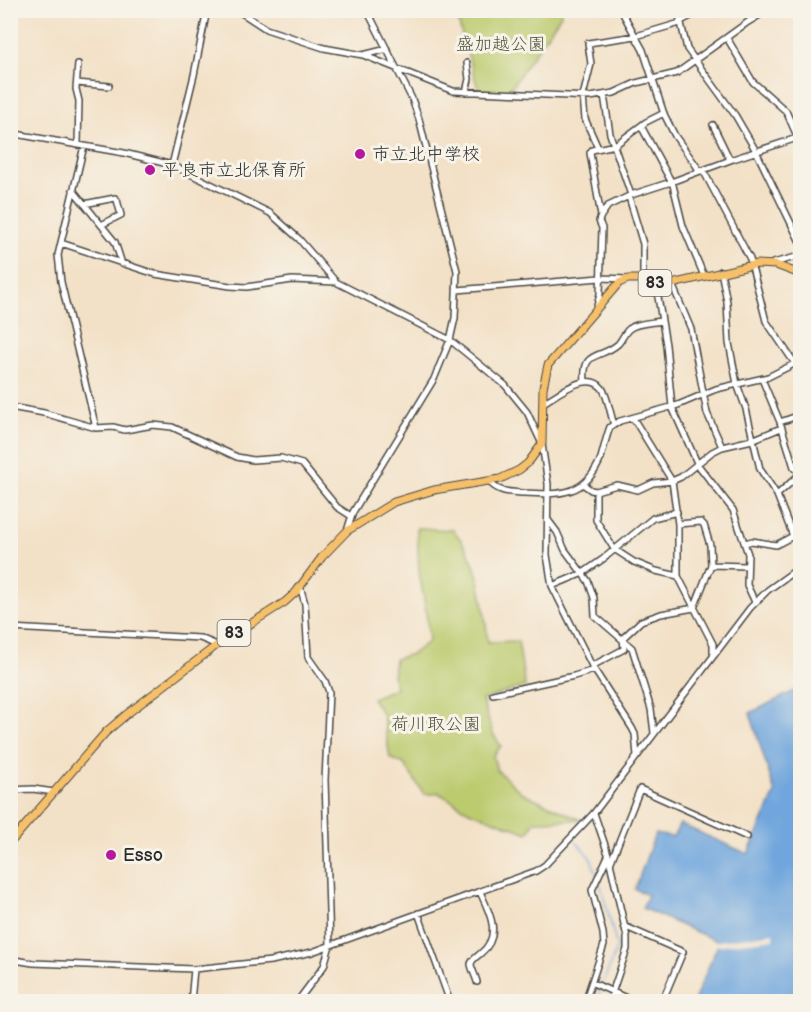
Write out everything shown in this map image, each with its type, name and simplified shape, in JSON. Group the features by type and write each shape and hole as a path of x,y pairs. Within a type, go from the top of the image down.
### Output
{"main road":[{"name":"83","path":"10,843 106,732 217,645 285,602 331,546 347,531 384,507 408,497 434,490 490,482 519,470 534,457 542,444 543,388 548,365 597,306 619,284 628,279 643,279 661,286 721,271 765,264 776,265 801,274"}],"street":[{"path":"172,165 207,10"},
{"path":"237,10 266,29 324,48 363,55 446,89 466,92 583,96 614,93 636,83 677,74 768,10"},
{"path":"347,531 351,516 406,421 434,379 450,340 455,318 457,290 454,260 426,141 412,99 368,10"},
{"path":"621,10 636,36 664,113 675,136 702,170 729,217 752,265 766,321 798,362 801,371"},
{"path":"678,10 687,49 724,100 756,151 801,242"},
{"path":"598,148 585,119 583,96 591,64 588,43 636,36 680,22 703,10"},
{"path":"597,306 602,228 599,221 608,206 756,151 800,140 786,111 753,82 727,38"},
{"path":"363,55 387,49"},
{"path":"466,92 469,79 467,63"},
{"path":"78,64 81,145 58,255 61,282 96,428"},
{"path":"77,83 109,86"},
{"path":"604,95 607,122 643,244 643,279"},
{"path":"601,216 590,153 598,148 615,145 664,113"},
{"path":"713,125 730,160"},
{"path":"641,126 671,182 683,226 704,276"},
{"path":"10,134 124,153 172,165 270,213 299,239 336,282 450,340 505,385 527,412 542,444 548,495 547,555 552,586 593,668 629,722 634,734 637,756"},
{"path":"73,190 117,246 122,264"},
{"path":"84,204 104,199 115,198 117,200 121,215 101,225"},
{"path":"61,243 154,274 230,286 247,287 292,280 336,282"},
{"path":"765,264 801,256"},
{"path":"721,271 727,302 729,343 737,384 746,409 760,469 777,495 793,536 801,547"},
{"path":"457,290 600,278 628,279"},
{"path":"672,284 691,329 702,394 707,413 722,447"},
{"path":"661,286 658,297 666,345 672,407 698,465 733,510 748,554 747,585 755,602"},
{"path":"585,382 586,362 590,357 618,344 632,327 661,321"},
{"path":"490,482 495,488 505,492 548,495 568,492 584,484 593,474 601,457 610,426 672,407 702,394 780,373 798,362"},
{"path":"762,379 794,467 801,474 777,495"},
{"path":"543,403 574,385 585,382 602,388 614,424"},
{"path":"10,407 44,413 96,428 113,427 125,430 160,425 180,430 237,457 253,460 281,458 293,461 302,464 337,507 351,516"},
{"path":"584,484 596,491 617,485 638,490 653,483 672,481 698,465 712,452 722,447 752,440 801,416"},
{"path":"633,418 672,481 678,524 678,576 713,644 713,654"},
{"path":"596,491 596,520 614,549 634,562 656,571 678,576"},
{"path":"552,586 583,573 653,518 677,512"},
{"path":"547,518 593,591 595,616 632,648 651,709 654,733"},
{"path":"678,524 701,522 704,525 711,555 711,565 694,608"},
{"path":"744,543 752,541 776,545 793,536"},
{"path":"711,565 747,566"},
{"path":"10,967 13,959 33,963 194,969 271,961 312,952 536,871 545,865 594,813 713,654 755,602 801,567"},
{"path":"297,1002 324,966 330,945 325,780 329,692 325,681 308,657 305,604 300,586"},
{"path":"623,638 647,618 694,608"},
{"path":"10,628 200,639 217,645"},
{"path":"493,694 574,676 593,668 624,649 623,638"},
{"path":"10,790 33,789 54,792"},
{"path":"585,1002 604,945 592,891 607,864 640,789 747,837"},
{"path":"594,813 608,854 607,864 624,926 627,949 609,1002"},
{"path":"477,982 471,964 488,947 494,934 486,904 480,892"},
{"path":"418,914 450,1002"},
{"path":"624,926 683,952 662,1002"},
{"path":"191,1002 194,969"},
{"path":"593,983 635,1002"}],"green space":[{"name":"盛加越公園","path":"561,10 561,15 508,92 479,92 455,11"},
{"name":"荷川取公園","path":"417,528 453,530 463,542 476,569 488,642 518,641 525,686 482,700 493,734 501,746 493,756 497,770 521,792 581,820 535,821 528,833 469,811 437,792 424,794 404,764 390,758 383,715 372,698 396,688 393,676 395,659 412,654 429,641 419,572"}],"water":[{"path":"800,688 800,1001 694,1001 719,942 642,908 648,895 635,889 655,834 673,837 680,824 748,854 775,793 750,713"}],"pier":[{"path":"774,933 774,939 715,946 716,944 712,942"}],"waterway":[{"path":"576,841 591,859 597,875"},
{"path":"596,1002 617,947 599,879"}],"place":[{"name":"市立北中学校","path":"360,154"},
{"name":"平良市立北保育所","path":"150,170"},
{"name":"Esso","path":"111,855"}]}
